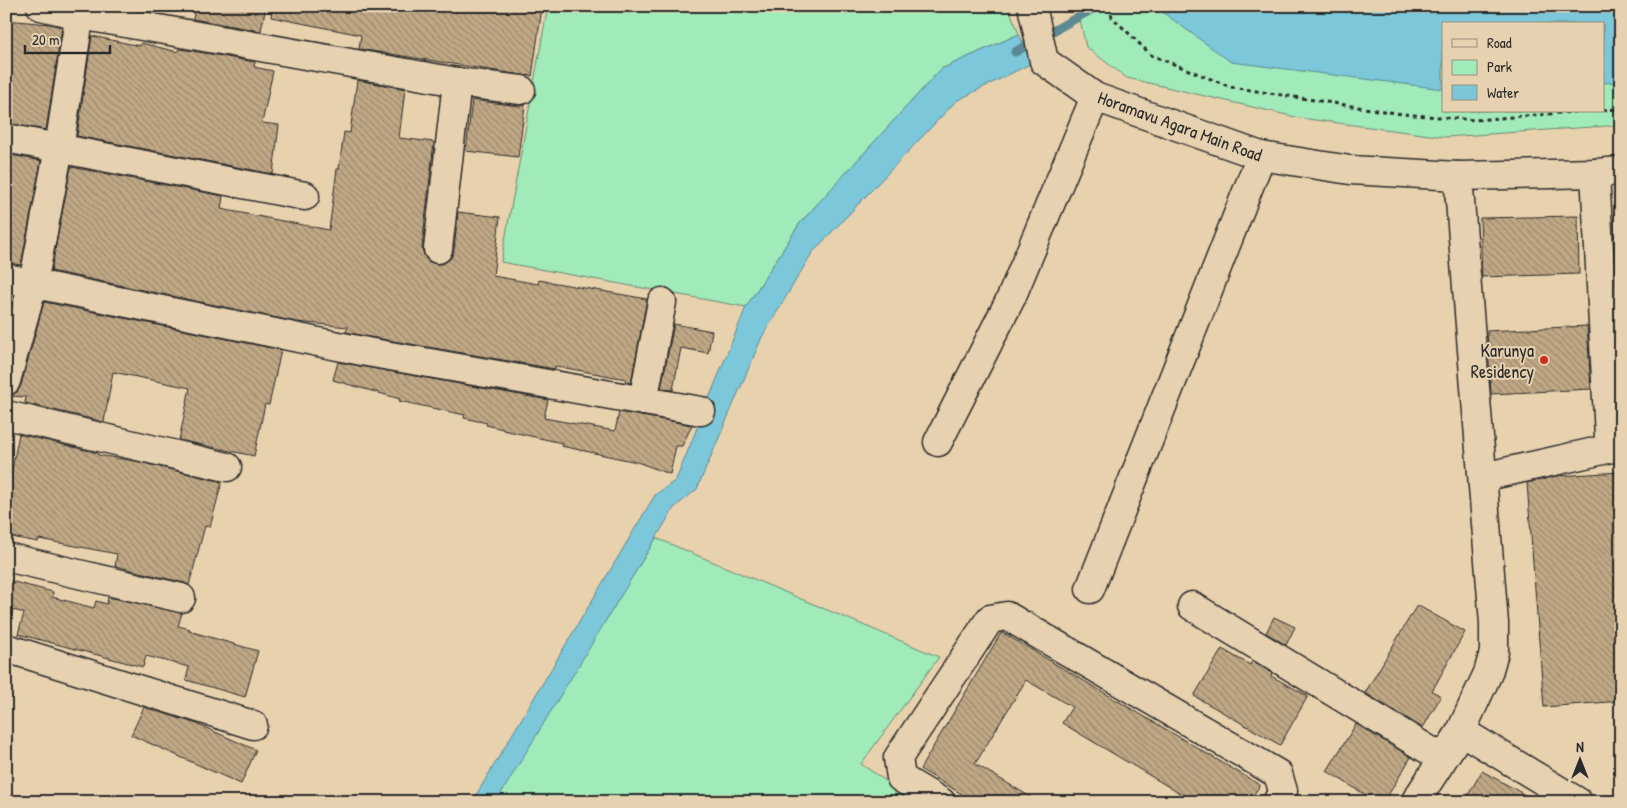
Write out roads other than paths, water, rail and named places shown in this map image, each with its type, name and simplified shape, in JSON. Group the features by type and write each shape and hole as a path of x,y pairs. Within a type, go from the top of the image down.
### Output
{"street":[{"path":"41,6 81,10 457,82 521,90"},
{"name":"Horamavu Agara Main Road","path":"1032,6 1044,61 1095,97 1261,156 1350,170 1458,176 1608,172"},
{"path":"6,381 33,284 59,148 81,10"},
{"path":"438,249 457,82"},
{"path":"938,442 1011,298 1095,97"},
{"path":"6,138 305,196"},
{"path":"1090,589 1261,156"},
{"path":"1483,477 1615,441 1608,172"},
{"path":"1415,802 1461,731 1488,673 1494,652 1494,622 1458,176"},
{"path":"6,278 377,354 701,410"},
{"path":"642,401 662,302"},
{"path":"6,415 227,468"},
{"path":"6,557 182,598"},
{"path":"1192,606 1442,758"},
{"path":"940,802 901,778 898,758 990,619 1007,616 1278,774 1283,791 1277,802"},
{"path":"6,648 253,725"},
{"path":"1461,731 1578,802"}],"water":[{"path":"1154,6 1621,6 1621,82 1604,83 1604,22 1442,22 1442,89 1231,62"},
{"path":"1019,34 1032,63 956,101 812,253 762,337 697,489 674,508 496,802 472,802 655,495 676,480 746,307 800,223 941,69"}],"waterway":[{"path":"1015,52 1098,6"}],"place":[{"name":"Karunya Residency","path":"1544,360"}]}
